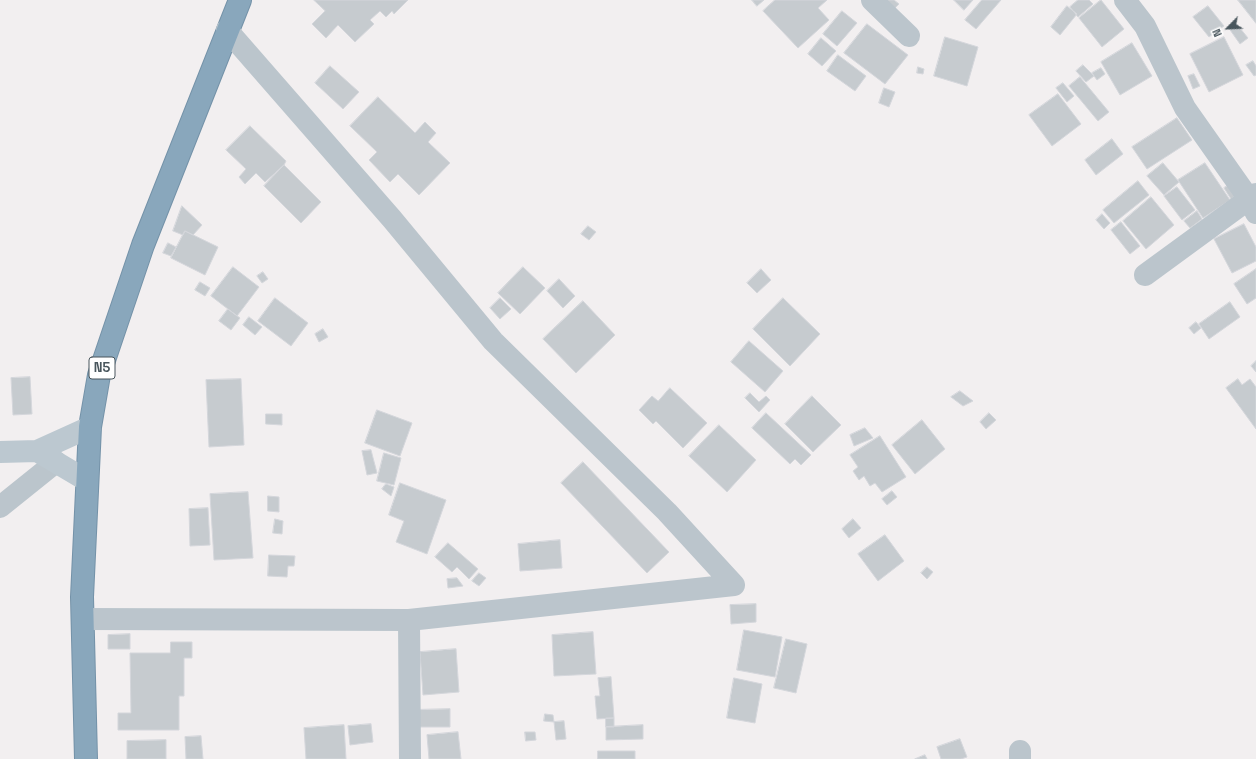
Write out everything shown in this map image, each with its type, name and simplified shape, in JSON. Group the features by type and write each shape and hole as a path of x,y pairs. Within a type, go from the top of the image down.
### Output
{"highway":[{"name":"N5","path":"86,759 82,619 86,480 90,427 99,375 141,252 240,0"}],"street":[{"path":"872,0 908,36"},
{"path":"1125,0 1145,26 1186,108 1254,202 1145,275"},
{"path":"82,619 409,620 734,585 667,512 493,340 392,220 227,30"},
{"path":"0,452 37,451 90,427"},
{"path":"37,451 86,480"},
{"path":"0,507 56,462"},
{"path":"409,620 410,759"}],"building":[{"path":"314,0 408,0 394,14 392,11 386,17 380,11 370,20 374,24 355,42 338,25 326,38 312,24 325,11"},
{"path":"752,0 764,0 757,6"},
{"path":"775,0 827,0 818,8 829,20 798,48 763,11"},
{"path":"882,0 894,0 899,4 893,10"},
{"path":"954,0 973,0 964,10"},
{"path":"982,0 1001,0 976,29 965,20"},
{"path":"1078,0 1089,0 1093,4 1078,17 1070,7"},
{"path":"1101,0 1124,29 1102,47 1079,18"},
{"path":"1238,0 1256,0 1256,23"},
{"path":"1067,6 1077,14 1060,35 1051,27"},
{"path":"1208,6 1224,26 1209,37 1193,17"},
{"path":"842,11 857,23 837,46 823,34"},
{"path":"1235,22 1248,38 1240,44 1228,27"},
{"path":"867,24 908,55 885,84 844,53"},
{"path":"945,37 978,47 967,86 934,76"},
{"path":"1224,37 1243,75 1209,92 1190,54"},
{"path":"821,38 836,51 822,66 808,54"},
{"path":"1132,43 1152,76 1120,95 1101,62"},
{"path":"838,55 866,76 855,91 827,71"},
{"path":"1253,61 1256,66 1256,75 1254,76 1246,65"},
{"path":"1083,65 1094,76 1086,82 1076,71"},
{"path":"330,66 359,92 343,109 315,83"},
{"path":"918,67 924,69 923,74 917,73"},
{"path":"1101,68 1105,74 1097,80 1092,73"},
{"path":"1194,74 1200,86 1193,89 1188,76"},
{"path":"1080,77 1109,112 1098,121 1069,86"},
{"path":"1063,83 1074,96 1067,102 1056,88"},
{"path":"884,88 895,92 889,107 879,103"},
{"path":"1058,94 1081,124 1052,146 1029,115"},
{"path":"378,97 415,133 425,122 436,133 428,142 450,163 419,195 398,174 390,182 369,160 377,152 350,126"},
{"path":"1177,118 1192,140 1147,169 1132,147"},
{"path":"250,126 286,161 284,165 265,182 256,173 245,184 239,177 246,169 226,150"},
{"path":"1112,139 1123,154 1096,175 1085,160"},
{"path":"1163,163 1179,182 1164,195 1147,176"},
{"path":"1205,163 1230,200 1203,218 1178,180"},
{"path":"284,165 321,202 301,223 264,186"},
{"path":"1138,181 1149,195 1114,223 1103,210"},
{"path":"1232,183 1238,194 1231,199 1224,188"},
{"path":"1177,187 1195,210 1182,220 1164,196"},
{"path":"1151,197 1174,225 1146,249 1123,221"},
{"path":"182,206 202,225 193,235 185,231 183,235 173,231"},
{"path":"1197,211 1202,219 1190,228 1184,221"},
{"path":"1102,214 1110,223 1104,229 1096,220"},
{"path":"1121,222 1140,246 1130,254 1111,230"},
{"path":"1244,224 1256,247 1256,261 1232,273 1214,239"},
{"path":"588,226 596,232 589,240 581,234"},
{"path":"185,231 218,247 205,275 171,258"},
{"path":"168,243 176,247 171,256 163,253"},
{"path":"233,267 259,287 237,316 211,296"},
{"path":"523,267 545,288 520,314 498,293"},
{"path":"761,269 771,280 757,293 747,283"},
{"path":"1256,269 1256,298 1247,304 1234,284"},
{"path":"263,272 268,279 262,283 257,276"},
{"path":"559,279 575,296 563,308 547,291"},
{"path":"200,282 210,288 205,296 195,290"},
{"path":"275,298 308,323 291,346 258,321"},
{"path":"500,298 511,309 500,319 490,308"},
{"path":"783,298 820,334 790,366 753,329"},
{"path":"583,301 615,335 576,373 543,339"},
{"path":"1230,302 1240,317 1209,339 1199,324"},
{"path":"228,309 240,318 231,330 219,321"},
{"path":"249,317 262,327 255,335 243,325"},
{"path":"1196,322 1201,328 1194,334 1189,328"},
{"path":"323,329 328,337 319,342 315,334"},
{"path":"749,341 783,371 765,392 731,362"},
{"path":"1256,361 1256,372 1251,366"},
{"path":"30,377 32,414 13,415 11,378"},
{"path":"241,379 244,445 209,447 206,380"},
{"path":"1238,379 1242,385 1250,379 1256,387 1256,429 1226,388"},
{"path":"670,388 707,423 683,448 656,421 653,424 639,410 652,396 658,401"},
{"path":"960,391 973,401 963,406 951,397"},
{"path":"750,393 759,402 766,396 770,400 759,412 745,398"},
{"path":"812,396 841,425 813,452 785,424"},
{"path":"377,410 412,423 400,456 365,443"},
{"path":"766,413 811,455 801,465 795,459 790,464 752,428"},
{"path":"989,413 996,420 986,429 980,422"},
{"path":"266,414 282,414 282,425 266,424"},
{"path":"922,420 945,449 915,474 892,445"},
{"path":"719,425 756,460 727,492 689,456"},
{"path":"865,428 873,438 854,446 850,435"},
{"path":"880,436 906,477 882,492 875,483 870,486 864,476 859,480 853,471 858,467 850,455"},
{"path":"371,450 377,473 367,475 362,451"},
{"path":"384,453 401,458 394,485 377,481"},
{"path":"583,462 669,552 647,573 561,483"},
{"path":"400,483 446,500 427,554 396,542 404,521 389,515"},
{"path":"386,484 394,487 391,496 382,489"},
{"path":"892,491 897,497 887,505 882,499"},
{"path":"248,492 253,558 214,560 210,494"},
{"path":"268,496 279,497 279,512 268,511"},
{"path":"208,508 210,545 190,546 189,509"},
{"path":"275,519 283,521 282,534 273,533"},
{"path":"853,519 861,528 849,538 842,529"},
{"path":"885,535 904,561 878,581 858,554"},
{"path":"560,540 562,568 520,571 518,544"},
{"path":"448,543 478,569 469,579 457,567 452,572 435,557"},
{"path":"269,555 295,556 294,566 288,566 287,577 268,576"},
{"path":"927,567 933,572 927,579 921,573"},
{"path":"479,573 486,578 479,586 472,581"},
{"path":"457,578 463,586 448,588 447,579"},
{"path":"756,604 756,622 731,624 730,605"},
{"path":"744,630 782,637 775,677 737,670"},
{"path":"593,632 596,674 554,676 552,635"},
{"path":"130,634 130,649 108,649 108,635"},
{"path":"786,639 807,644 796,693 774,688"},
{"path":"171,642 192,642 192,658 184,658 184,696 179,696 179,730 118,730 118,713 131,713 130,653 170,653"},
{"path":"456,649 459,692 423,695 420,652"},
{"path":"611,677 614,718 597,719 595,696 600,696 598,678"},
{"path":"734,678 762,684 755,723 727,718"},
{"path":"450,709 450,727 414,727 413,710"},
{"path":"545,714 553,715 554,722 544,721"},
{"path":"606,718 614,718 614,727 606,727"},
{"path":"564,721 566,739 556,740 554,722"},
{"path":"371,724 373,742 350,745 348,726"},
{"path":"344,725 346,759 306,759 304,728"},
{"path":"643,725 643,739 606,740 606,727"},
{"path":"458,732 461,759 429,759 427,735"},
{"path":"525,732 535,732 536,740 526,741"},
{"path":"201,736 203,759 186,759 185,737"},
{"path":"960,739 967,757 961,759 941,759 937,747"},
{"path":"166,740 166,759 127,759 127,741"},
{"path":"598,751 635,751 635,759 598,759"},
{"path":"925,755 927,759 915,759"}]}
